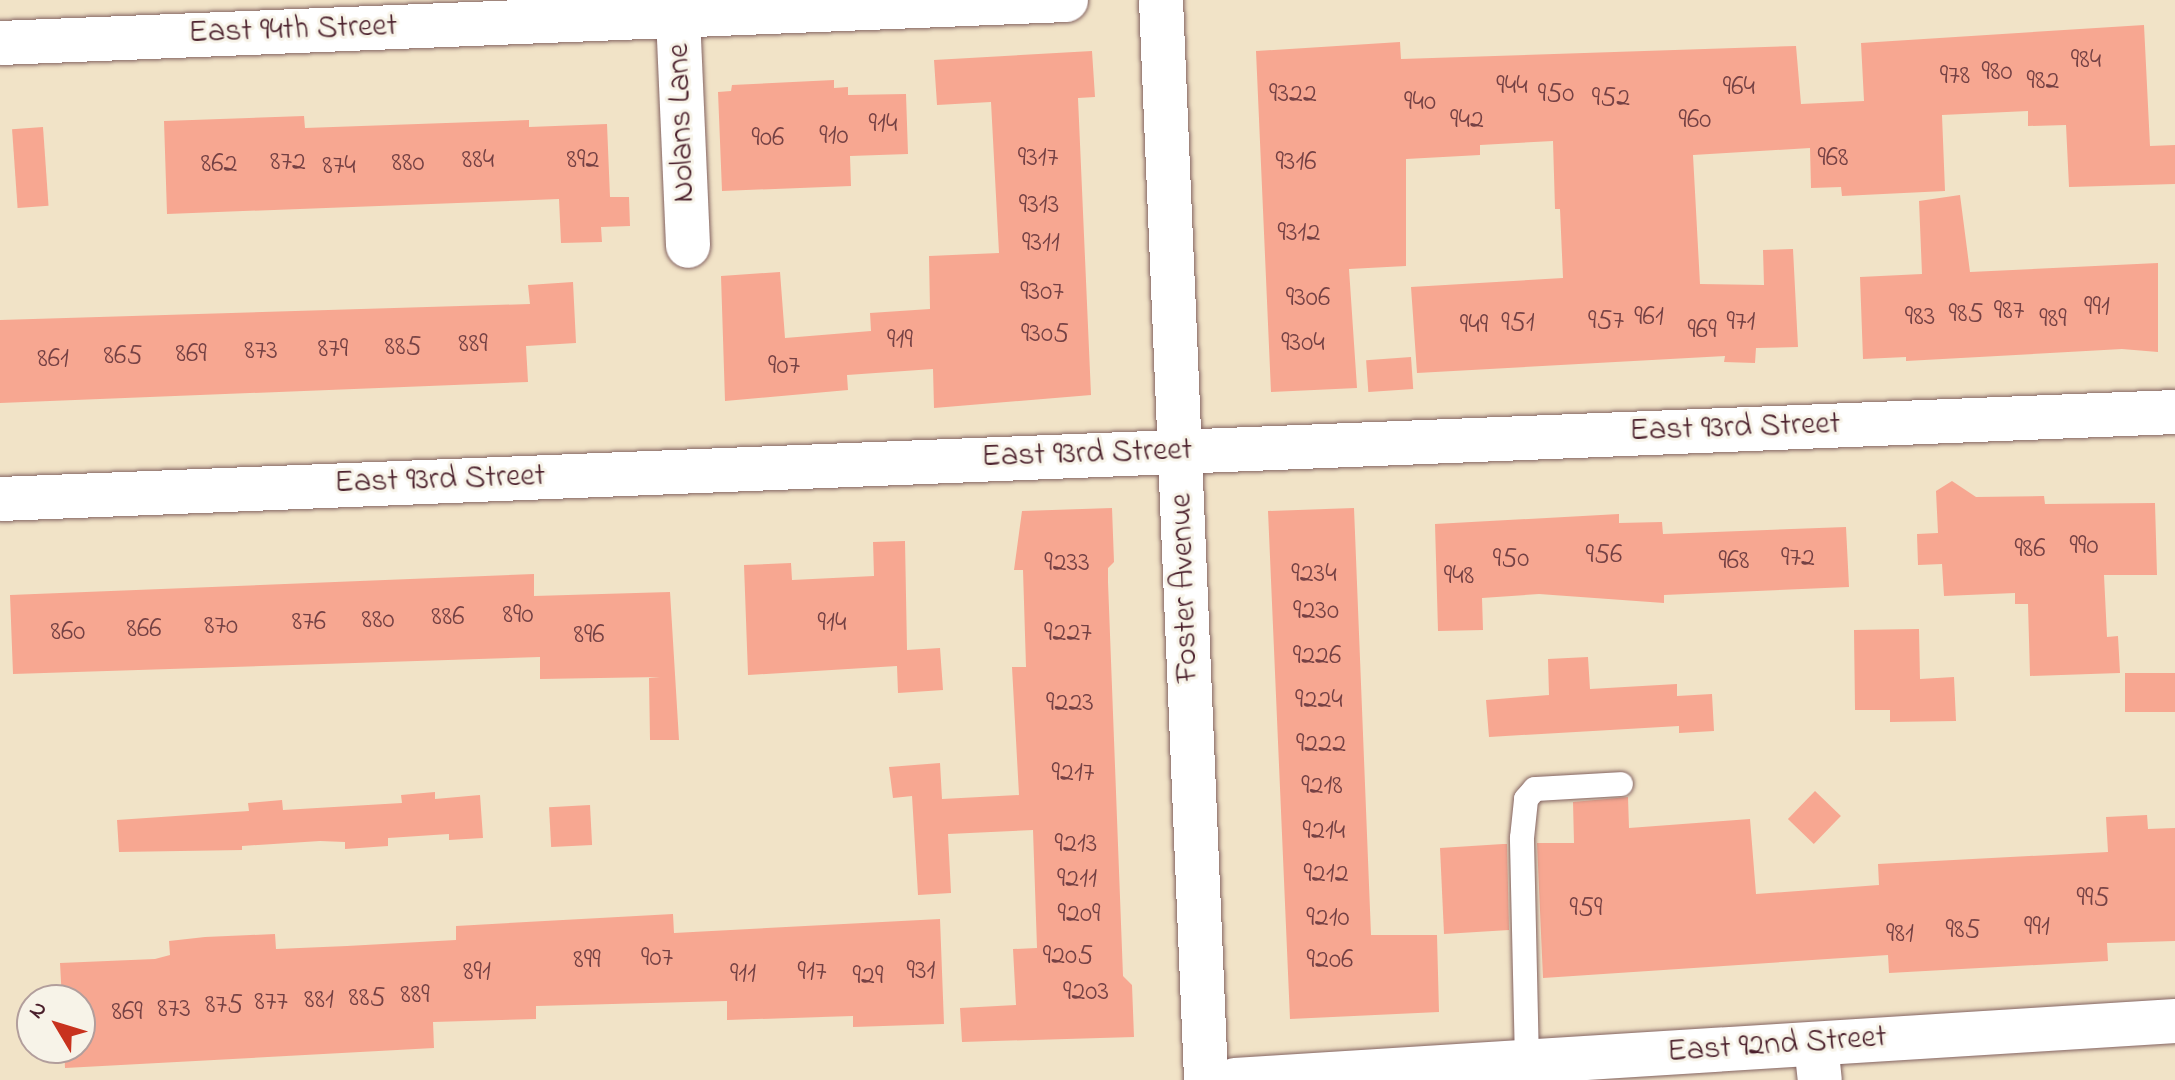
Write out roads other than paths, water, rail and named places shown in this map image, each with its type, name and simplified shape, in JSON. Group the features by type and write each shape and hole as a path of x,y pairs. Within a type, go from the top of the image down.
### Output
{"street":[{"name":"East 94th Street","path":"0,43 678,8 1066,0"},
{"name":"Foster Avenue","path":"1161,0 1206,1080"},
{"name":"Nolans Lane","path":"678,8 688,246"},
{"name":"East 93rd Street","path":"0,499 2175,412"},
{"name":"East 92nd Street","path":"1235,1080 1527,1062 1818,1062 2175,1021"}],"lane":[{"path":"1527,1062 1522,838 1526,799 1535,789 1621,784"}]}
